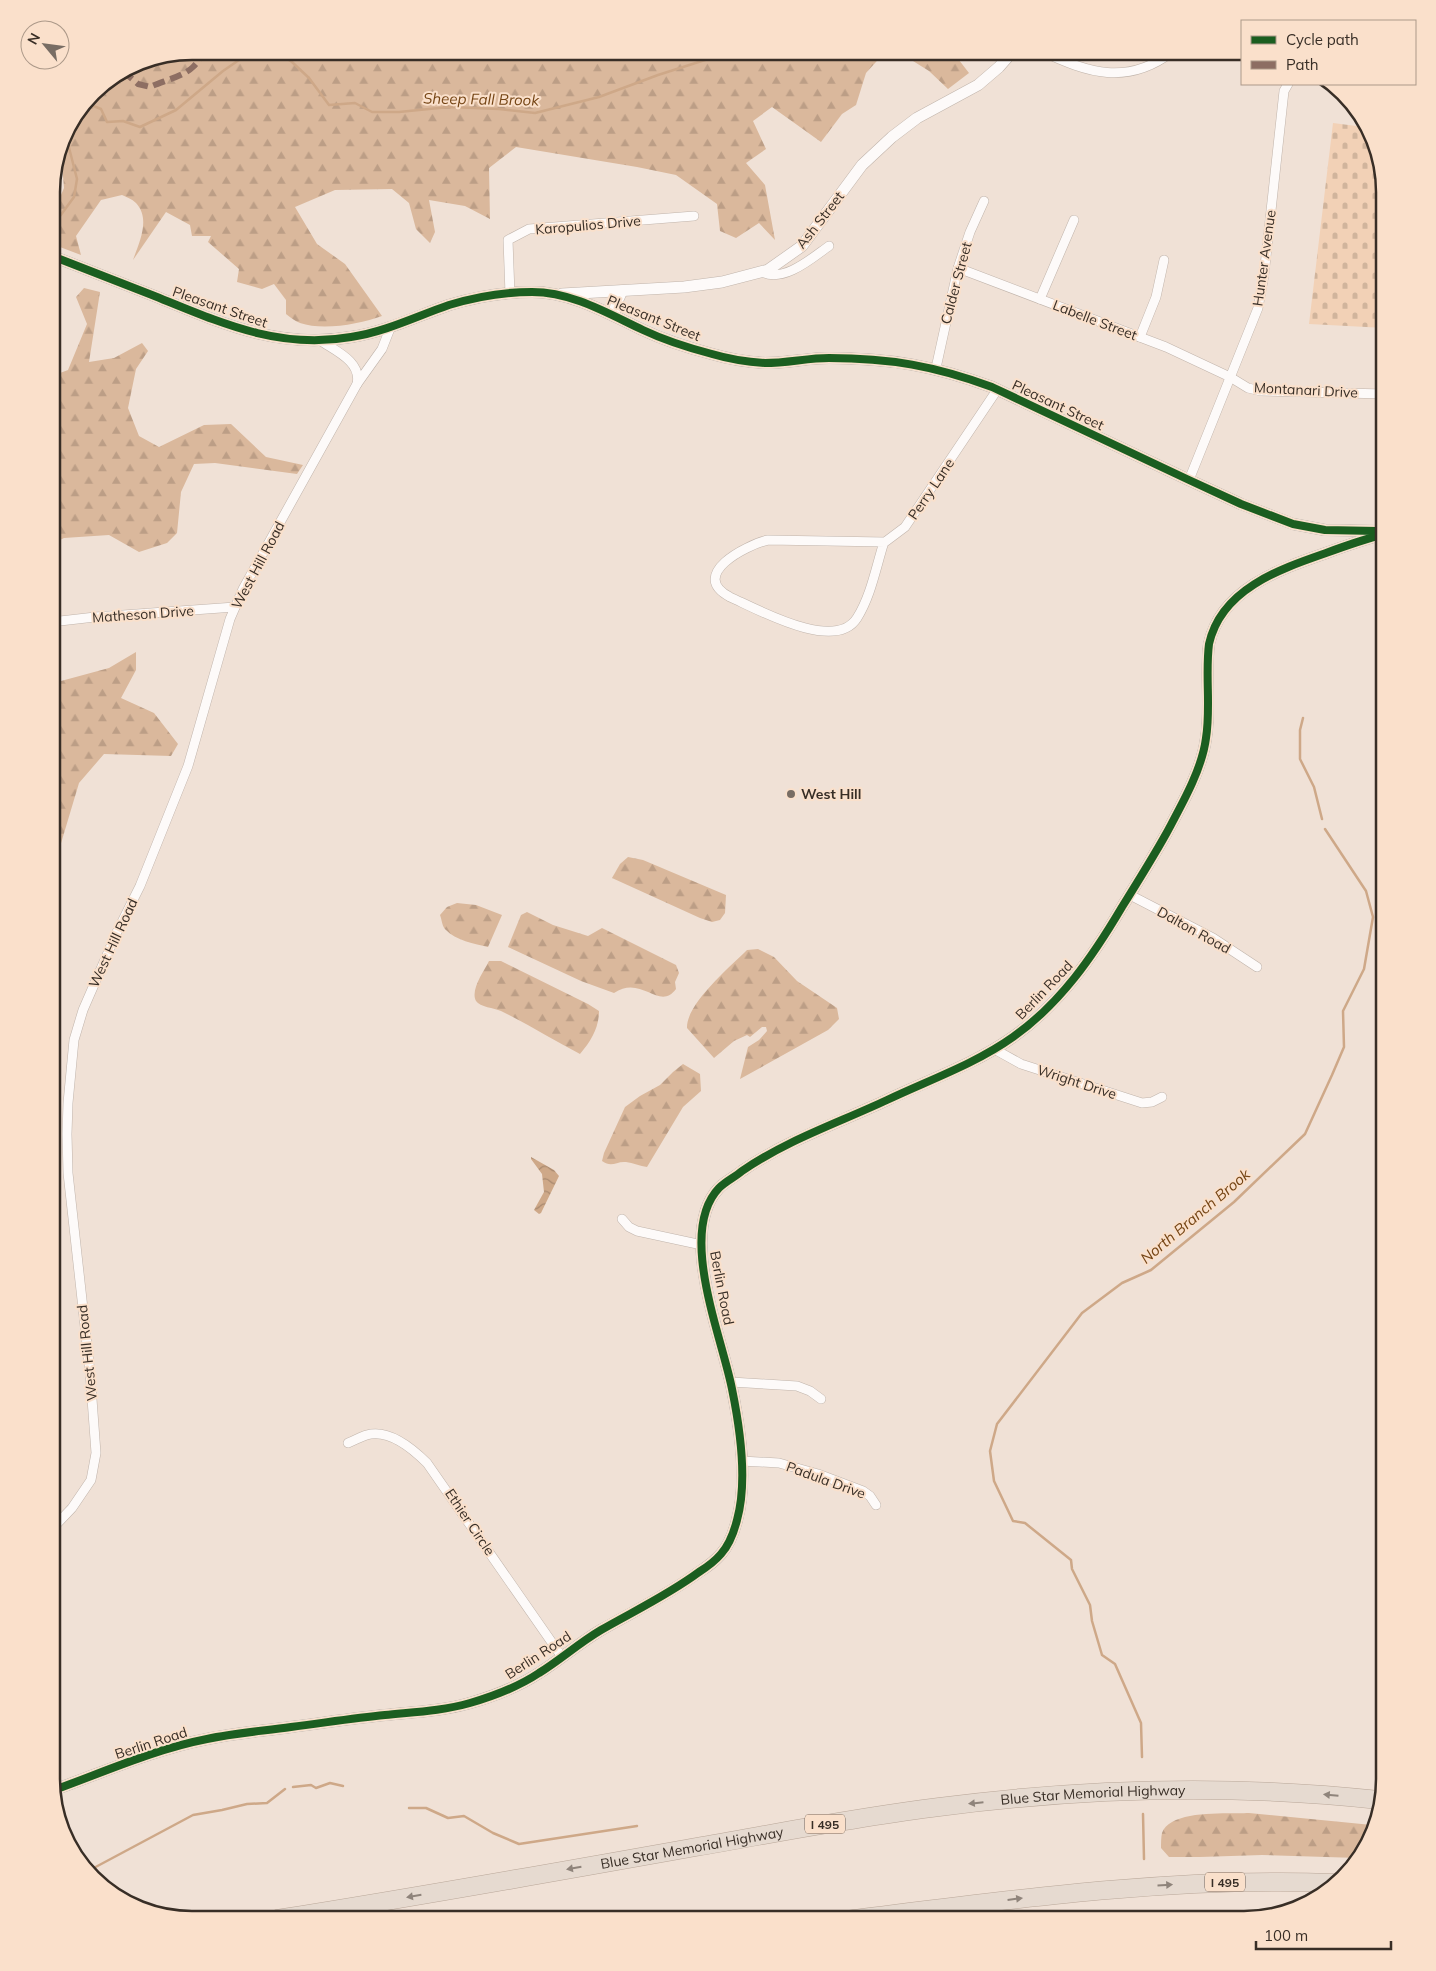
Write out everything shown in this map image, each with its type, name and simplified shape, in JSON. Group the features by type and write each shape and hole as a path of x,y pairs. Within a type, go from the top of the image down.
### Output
{"highway":[{"name":"Blue Star Memorial Highway","path":"328,1911 848,1820 969,1803 1098,1793 1184,1789 1283,1792 1375,1800"},
{"name":"I 495","path":"918,1911 1040,1896 1155,1886 1258,1881 1327,1882"}],"street":[{"name":"Ash Street","path":"554,294 684,287 722,282 768,270 802,246 862,166 892,136 917,118 978,85 1006,60"},
{"path":"1060,60 1074,66 1108,74 1128,73 1141,69 1157,60"},
{"name":"Hunter Avenue","path":"1189,480 1258,308 1264,275 1284,92 1288,85"},
{"name":"Calder Street","path":"936,368 958,268 970,232 984,201"},
{"name":"Karopulios Drive","path":"510,294 508,240 529,229 694,216"},
{"path":"1040,299 1074,220"},
{"path":"762,272 777,276 789,271 829,246"},
{"name":"Pleasant Street","path":"60,259 239,329 280,339 321,341 353,337 466,300 532,292 554,294 575,300 645,331 687,346 742,360 766,363 825,358 860,358 893,360 936,368 997,390 1240,504 1293,524 1325,530 1376,532"},
{"path":"1140,337 1156,297 1164,260"},
{"name":"Labelle Street","path":"958,268 1140,337 1230,377"},
{"path":"614,316 616,304 622,291"},
{"name":"West Hill Road","path":"60,1521 72,1508 91,1480 96,1453 90,1372 68,1173 68,1110 74,1040 83,1010 117,932 140,886 188,766 230,619 243,588 357,384 382,348 391,326"},
{"path":"321,341 353,364 359,378 357,384"},
{"name":"Montanari Drive","path":"1230,377 1248,388 1261,391 1376,394"},
{"name":"Perry Lane","path":"884,542 905,527 997,390"},
{"name":"Berlin Road","path":"60,1788 157,1753 208,1739 382,1715 431,1712 467,1704 520,1684 600,1631 670,1592 722,1554 732,1536 739,1514 742,1489 738,1418 708,1291 702,1245 703,1224 710,1200 726,1182 792,1142 941,1076 994,1050 1020,1031 1057,998 1092,955 1176,815 1202,755 1207,736 1209,644 1212,634 1224,613 1245,590 1280,570 1376,535"},
{"path":"768,540 884,542 859,615 847,627 837,631 819,632 797,626 722,593 718,586 716,577 722,565 742,550 756,543 768,540"},
{"name":"Matheson Drive","path":"60,621 235,607"},
{"name":"Dalton Road","path":"1130,894 1213,938 1257,967"},
{"name":"Wright Drive","path":"994,1050 1021,1064 1142,1103 1152,1102 1162,1097"},
{"path":"622,1219 637,1231 702,1245"},
{"path":"731,1382 797,1386 810,1391 822,1399"},
{"name":"Ethier Circle","path":"348,1443 371,1434 389,1436 412,1449 427,1463 441,1480 562,1657"},
{"name":"Padula Drive","path":"741,1461 779,1463 818,1474 863,1491 870,1496 876,1505"}],"green space":[{"path":"878,60 866,73 856,105 842,114 821,142 772,107 753,121 766,149 746,163 765,185 775,240 759,223 736,238 720,231 717,204 676,175 516,147 489,168 490,219 465,206 429,200 435,232 430,243 416,229 409,203 392,189 335,190 295,207 317,244 345,264 382,316 341,326 309,325 294,320 286,314 286,300 274,284 262,289 237,282 239,269 208,242 211,236 192,236 190,225 166,212 133,260 141,239 143,216 136,203 122,195 101,200 76,236 81,255 60,247 60,197 64,188 62,167 64,158 70,141 82,118 93,105 118,82 141,70 174,61"},
{"path":"910,60 959,60 969,73 948,89 929,71"},
{"path":"1333,123 1358,126 1372,158 1376,192 1376,328 1309,324"},
{"path":"84,288 100,292 89,362 114,358 142,343 148,351 136,369 128,408 139,436 159,447 204,425 231,424 266,457 303,465 297,474 215,463 194,464 181,492 177,533 167,543 139,552 109,535 64,538 60,540 60,373 68,370 87,324 76,297"},
{"path":"136,652 136,670 121,698 154,713 178,744 171,756 104,754 79,783 60,847 60,682 109,668"},
{"path":"628,857 643,860 726,895 725,913 720,920 712,922 612,878 620,864"},
{"path":"457,903 476,905 502,915 488,947 460,939 445,929 440,915 447,907"},
{"path":"527,912 553,925 588,936 602,928 676,965 679,973 675,982 676,989 670,995 663,997 633,988 624,988 614,993 581,981 508,947 521,915"},
{"path":"758,949 774,957 797,981 837,1008 839,1019 828,1030 740,1079 748,1047 759,1040 767,1031 766,1027 762,1027 750,1037 747,1035 734,1041 714,1058 687,1028 694,1008 710,986 747,950"},
{"path":"489,961 501,961 599,1011 598,1023 594,1034 580,1054 511,1016 476,1001 476,986"},
{"path":"683,1064 700,1074 701,1091 683,1107 647,1167 626,1162 611,1164 602,1161 625,1107 660,1085"},
{"path":"1214,1813 1249,1813 1368,1825 1350,1858 1262,1855 1169,1857 1161,1848 1162,1833 1167,1825 1188,1816"}],"water":[{"path":"406,60 448,60 437,61"},
{"path":"531,1157 554,1170 559,1176 539,1214 534,1210 544,1192 542,1174"}],"waterway":[{"name":"Sheep Fall Brook","path":"92,106 101,109 107,122 123,121 140,127 176,110 239,60"},
{"name":"Sheep Fall Brook","path":"289,60 309,78 329,105 355,103 372,112 399,112 449,107 535,113 599,97 705,60"},
{"path":"60,216 74,197 77,179 68,145"},
{"name":"North Branch Brook","path":"1303,718 1300,730 1300,759 1314,787 1322,819"},
{"name":"North Branch Brook","path":"1142,1757 1141,1723 1115,1664 1102,1655 1092,1621 1090,1605 1072,1569 1071,1560 1025,1523 1013,1521 994,1481 990,1451 997,1424 1082,1313 1122,1283 1151,1270 1234,1202 1305,1134 1344,1047 1343,1011 1364,969 1373,917 1366,891 1325,829"},
{"name":"North Branch Brook","path":"293,1787 311,1785 316,1788 330,1783 343,1786"},
{"name":"North Branch Brook","path":"95,1868 193,1815 247,1804 267,1803 285,1789"},
{"name":"North Branch Brook","path":"409,1808 426,1808 448,1818 464,1816 493,1833 519,1844 637,1826"},
{"name":"North Branch Brook","path":"1143,1814 1144,1859"}],"marked path":[{"path":"129,76 138,84 150,87 179,76 189,70 199,60"}],"cycle path":[{"path":"60,259 225,324 274,337 324,340 364,335 389,328 449,305 501,294 532,292 547,293 575,300 668,340 731,359 765,363 821,358 851,358 912,365 951,374 992,387 1241,504 1293,524 1325,530 1376,531"},
{"path":"60,1788 149,1755 188,1743 238,1734 350,1719 438,1710 488,1697 531,1678 593,1635 675,1588 716,1559 726,1547 736,1525 742,1489 742,1455 735,1404 712,1314 702,1257 702,1231 707,1207 719,1188 742,1171 777,1150 952,1071 998,1047 1030,1024 1046,1009 1075,978 1099,943 1155,853 1190,788 1200,763 1206,738 1209,644 1216,625 1226,609 1239,595 1272,574 1308,559 1376,537"}],"place":[{"name":"West Hill","path":"791,794"}]}
